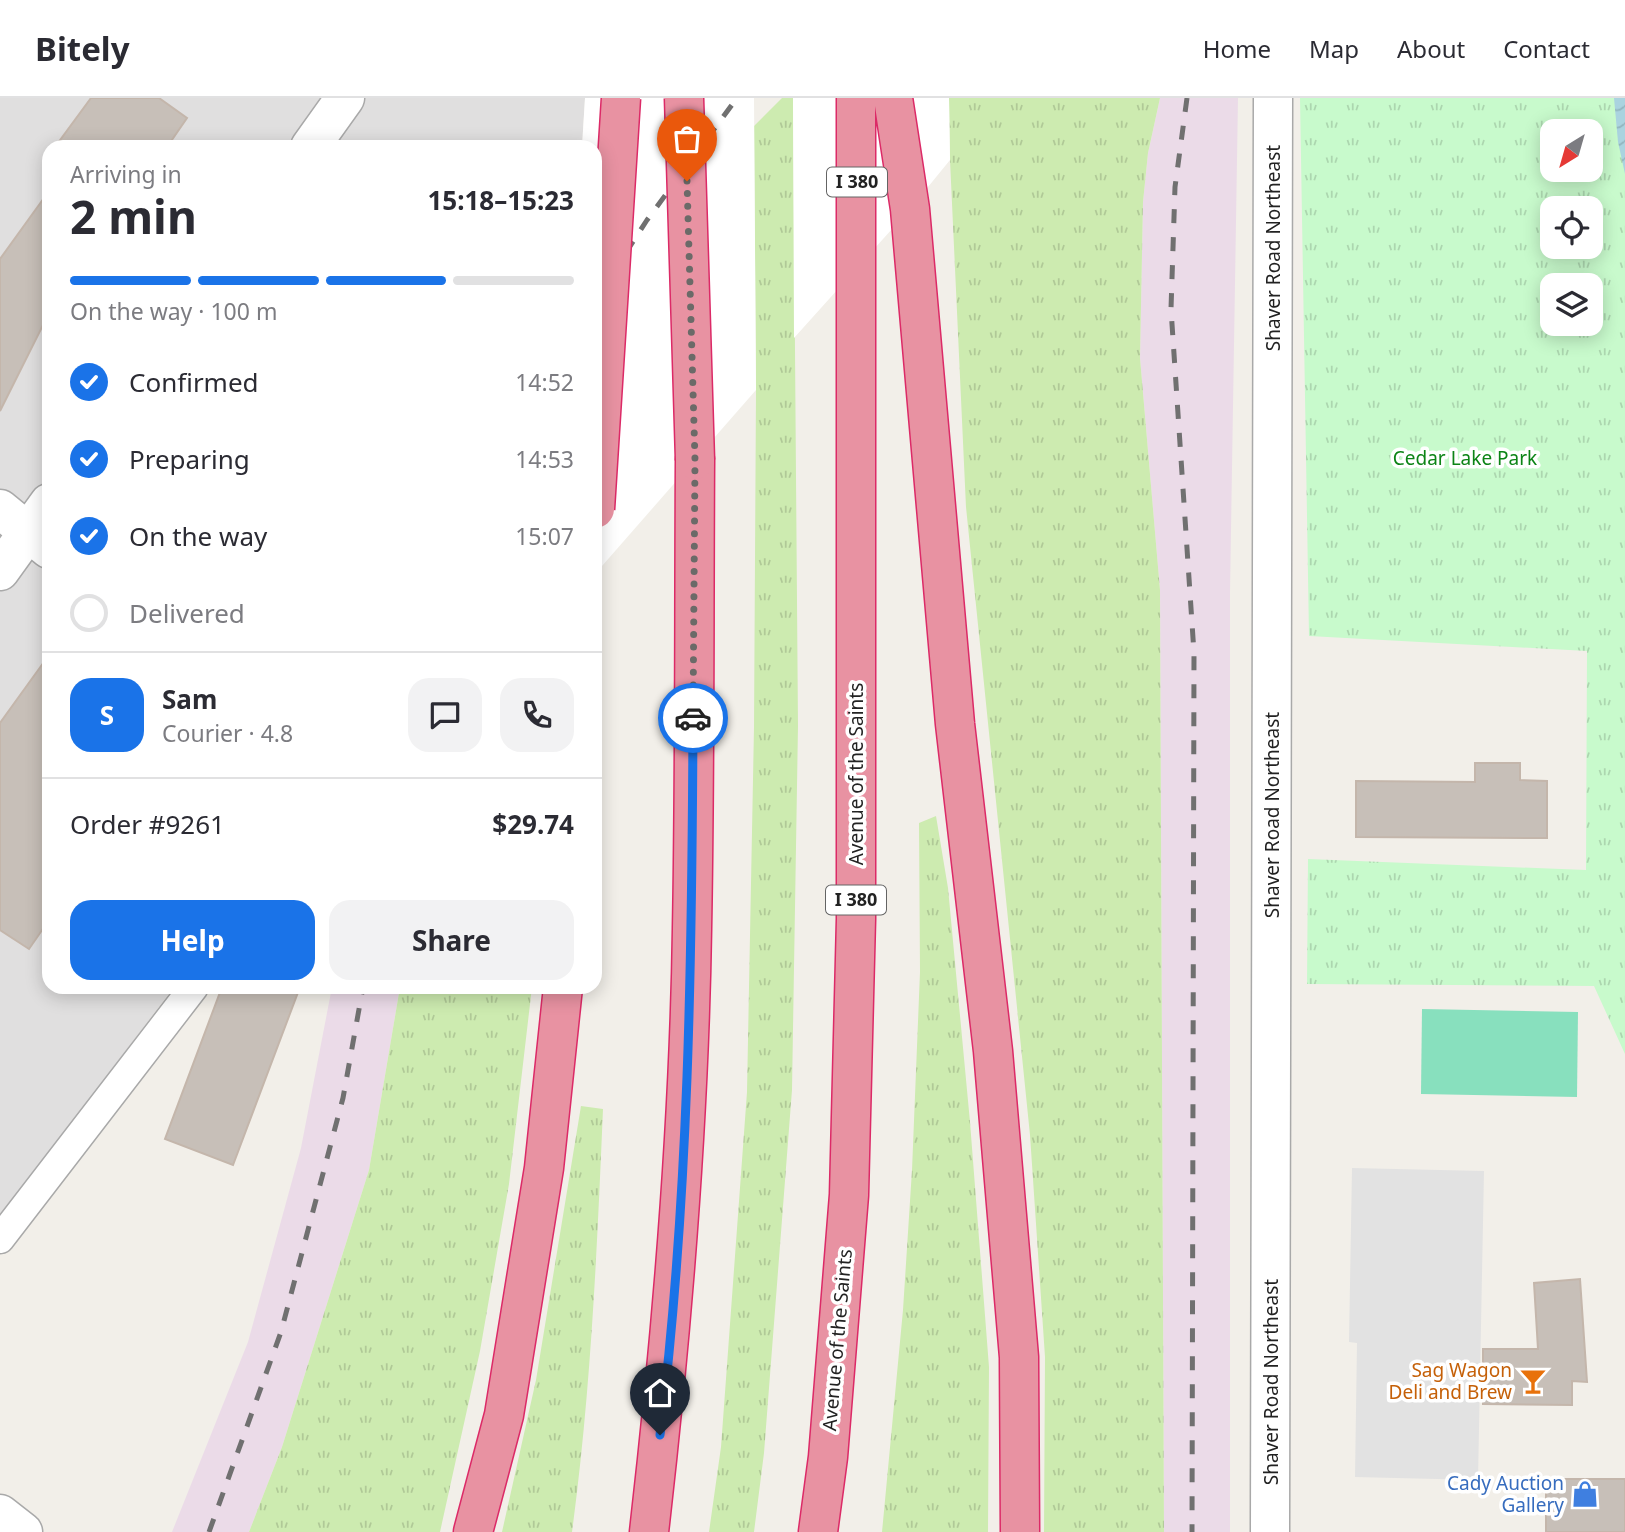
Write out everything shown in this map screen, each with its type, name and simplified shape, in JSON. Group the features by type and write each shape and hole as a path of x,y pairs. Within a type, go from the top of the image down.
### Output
{"highway":[{"path":"602,398 621,98"},
{"path":"649,1532 663,1411 682,1172 692,932 695,460 684,98"},
{"name":"Avenue of the Saints","path":"818,1532 828,1457 849,1195 856,919 856,98"},
{"path":"893,98 910,209 955,724 993,1051 1019,1356 1020,1532"},
{"path":"473,1532 509,1387 544,1168 562,994"}],"street":[{"path":"315,140 345,98"},
{"name":"Shaver Road Northeast","path":"1270,1532 1273,98"},
{"path":"0,571 31,523"},
{"path":"0,1514 23,1532"}],"lane":[{"path":"0,1239 189,994"}],"shaded area":[{"path":"0,98 585,98 582,140 42,140 42,994 169,994 0,1217"},
{"path":"1160,98 1238,98 1230,592 1230,1532 1164,1532 1160,590 1140,358 1143,202 1148,153"},
{"path":"331,994 399,994 369,1170 282,1447 249,1532 172,1532 248,1342 301,1148"},
{"path":"1352,1168 1484,1171 1478,1480 1355,1477 1357,1343 1349,1342"}],"green space":[{"path":"782,98 793,98 798,726 792,1090 764,1453 754,1532 709,1532 721,1447 747,1092 754,727 754,126"},
{"path":"949,98 1160,98 1148,153 1143,202 1140,358 1160,590 1164,1532 1044,1532 1045,1357 1030,1135 966,507"},
{"name":"Cedar Lake Park","path":"1300,98 1625,98 1625,1054 1594,986 1307,984 1308,859 1586,870 1587,651 1309,636"},
{"path":"936,816 948,888 989,1367 988,1532 882,1532 903,1310 912,1170 920,972 919,823"},
{"path":"399,994 531,994 509,1184 480,1351 440,1532 249,1532 282,1447 369,1170"},
{"path":"1422,1009 1578,1012 1577,1097 1421,1094"},
{"path":"581,1106 603,1109 589,1373 572,1532 502,1532 536,1380"}],"water":[{"path":"1614,98 1625,98 1625,174 1618,142"}],"pier":[{"path":"585,98 754,98 756,390 602,566 602,140 582,140"},
{"path":"793,98 949,98 950,160 910,209 794,338"}],"building":[{"path":"91,98 159,98 187,118 172,140 60,140"},
{"path":"42,201 42,327 0,411 0,259"},
{"path":"42,665 42,930 29,949 0,930 0,723"},
{"path":"1475,763 1520,763 1520,780 1547,781 1547,838 1356,837 1356,781 1475,782"},
{"path":"219,994 297,994 233,1165 165,1139"},
{"path":"1580,1279 1587,1382 1572,1381 1572,1405 1483,1404 1483,1349 1538,1349 1534,1283"},
{"path":"1546,1479 1625,1479 1625,1532 1546,1532"}],"railway":[{"path":"602,289 647,220 737,98"},
{"path":"1187,98 1175,187 1171,309 1194,653 1192,1532"},
{"path":"209,1532 281,1332 343,1098 362,994"}],"way so far":[{"path":"687,181 695,460 693,718"}],"place":[{"name":"Sag Wagon Deli and Brew","path":"1533,1381"},
{"name":"Cady Auction Gallery","path":"1585,1494"}],"route":[{"path":"660,1435 681,1199 692,932 693,718"}]}
